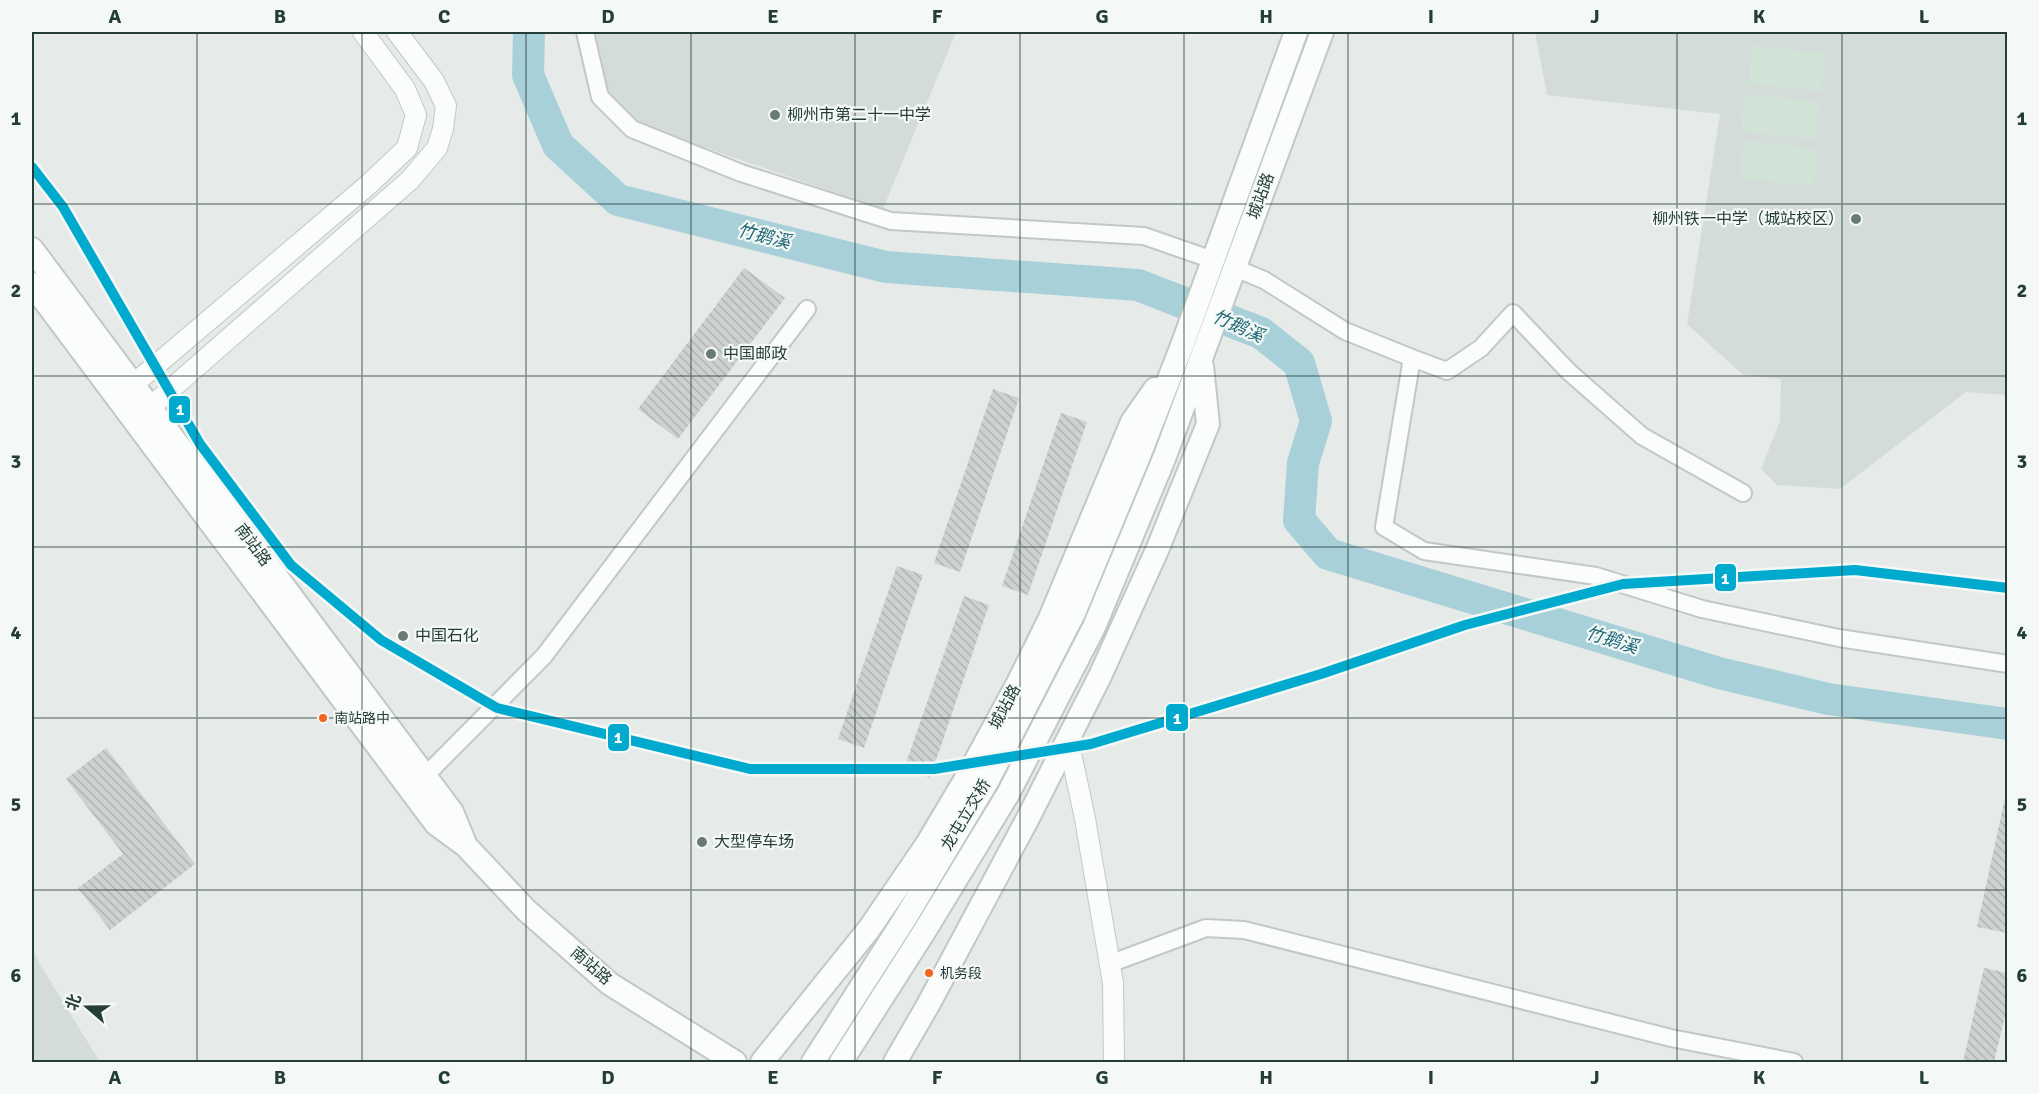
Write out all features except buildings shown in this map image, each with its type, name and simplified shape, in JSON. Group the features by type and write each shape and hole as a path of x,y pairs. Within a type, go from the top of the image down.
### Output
{"main road":[{"name":"城站路","path":"1139,456 1211,268 1296,32"},
{"name":"城站路","path":"1165,456 1322,32"},
{"name":"南站路","path":"32,249 125,392"},
{"name":"南站路","path":"32,284 125,392 453,812 466,846"},
{"name":"城站路","path":"762,1062 868,929 927,844 968,775 1050,618 1132,422 1181,348"},
{"name":"城站路","path":"895,1062 928,1005 1068,739 1158,548 1208,424 1203,356"},
{"name":"南站路","path":"142,414 436,824 466,846 526,910 610,984 735,1062"},
{"name":"龙屯立交桥","path":"813,1062 904,920 987,780 1074,613 1139,456"},
{"name":"龙屯立交桥","path":"841,1062 1008,794 1094,627 1165,456"}],"street":[{"path":"125,392 368,185 407,148 416,115 405,89 363,32"},
{"path":"142,414 410,180 436,148 443,129 446,106 434,81 397,32"},
{"path":"585,32 600,97 632,129 741,173 891,221 1144,236 1211,268"},
{"path":"1232,275 1264,280 1345,331 1447,371 1481,348 1512,313 1568,371 1642,436 1743,493"},
{"path":"425,776 544,656 807,309"},
{"path":"1412,358 1384,526 1424,551 1596,576 1702,609 1839,639 2007,664"},
{"path":"1068,739 1085,819 1113,983 1114,1062"},
{"path":"1109,963 1206,927 1244,930 1671,1038 1794,1062"}],"shaded area":[{"name":"柳州市第二十一中学","path":"597,32 956,32 883,209 645,127 612,103 594,50"},
{"name":"柳州铁一中学（城站校区）","path":"1535,32 2007,32 2007,395 1966,392 1840,489 1777,485 1761,469 1780,421 1781,379 1743,375 1687,324 1720,114 1547,95"},
{"path":"32,948 41,966 100,1062 32,1062"}],"green space":[{"path":"1752,46 1825,53 1822,91 1749,84"},
{"path":"1745,94 1818,101 1815,139 1741,132"},
{"path":"1744,141 1817,148 1814,186 1740,179"}],"waterway":[{"name":"竹鹅溪","path":"529,32 528,75 558,145 618,200 886,267 1138,285 1261,333 1299,363 1316,421 1303,463 1299,520 1328,554 1719,673 1828,699 2008,724"}],"transit line":[{"name":"1","path":"32,167 63,207 200,444 291,565 381,640 497,708 750,769 934,769 1091,744 1321,674 1465,625 1623,584 1855,570 2008,588"}],"place":[{"name":"柳州市第二十一中学","path":"775,115"},
{"name":"柳州铁一中学（城站校区）","path":"1856,219"},
{"name":"中国邮政","path":"711,354"},
{"name":"中国石化","path":"403,636"},
{"name":"南站路中","path":"323,718"},
{"name":"大型停车场","path":"702,842"},
{"name":"机务段","path":"929,973"}]}
